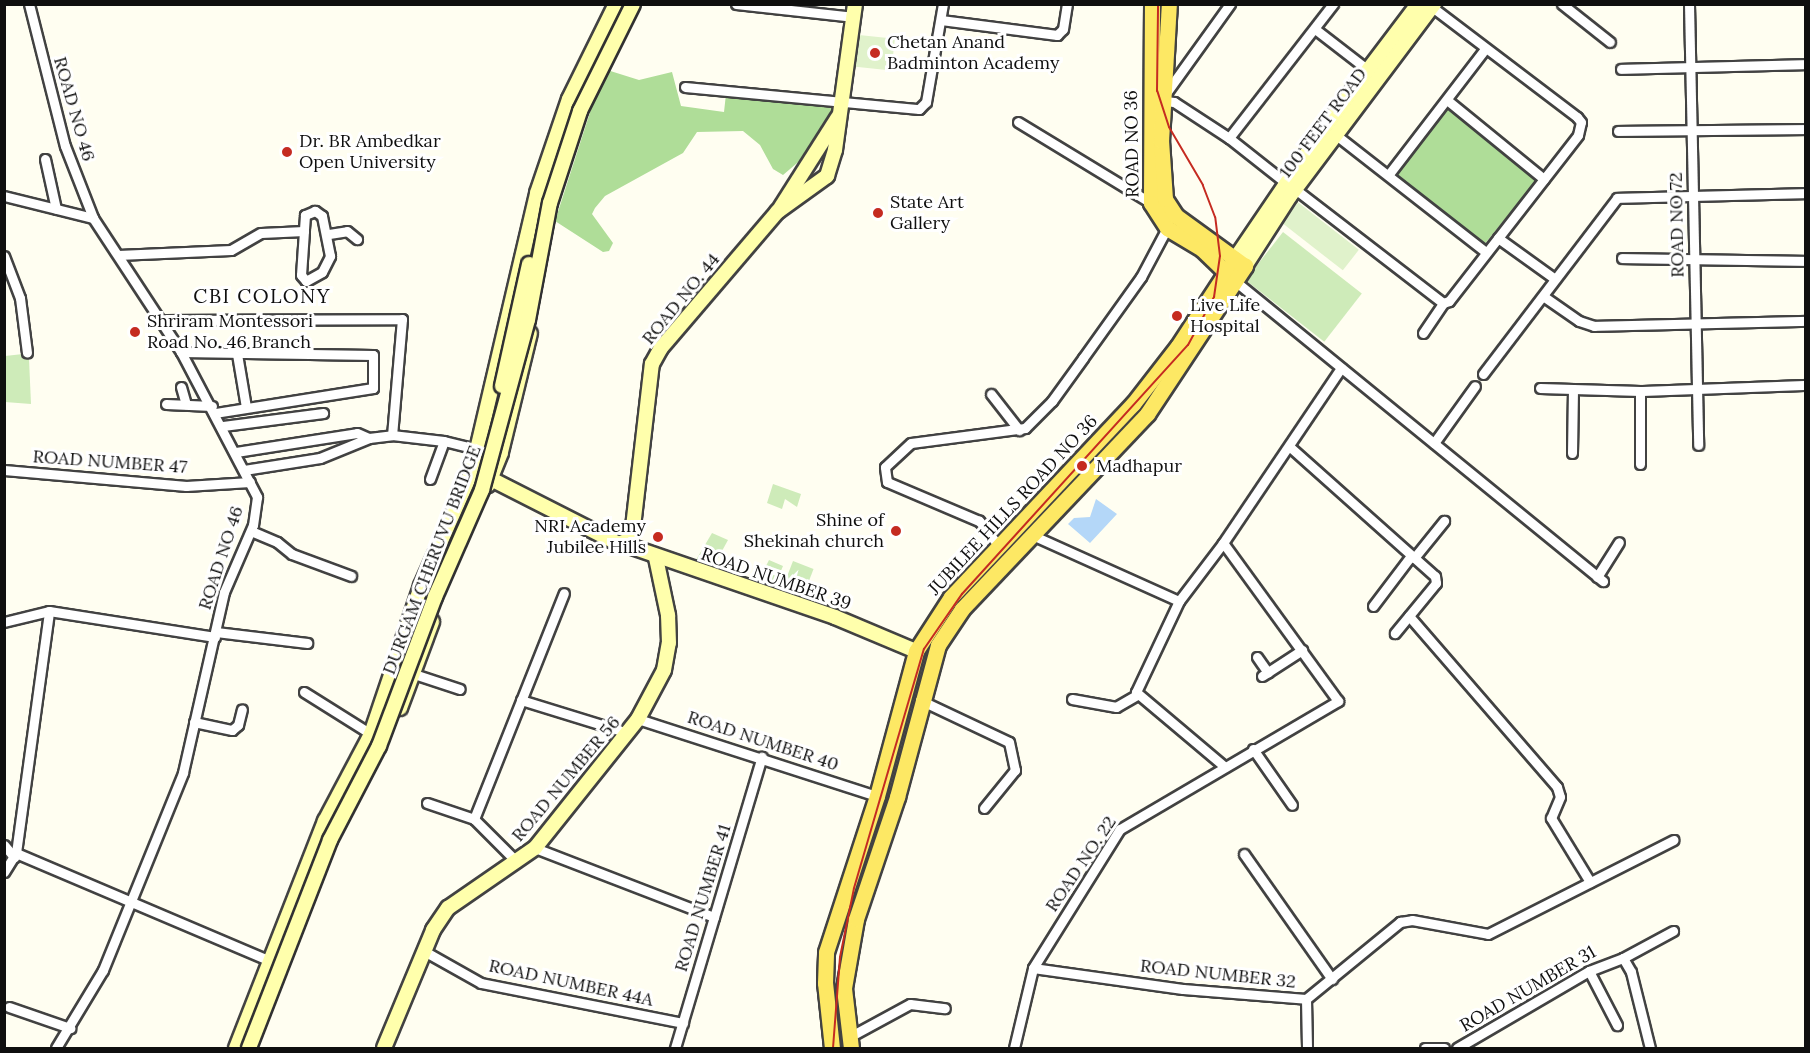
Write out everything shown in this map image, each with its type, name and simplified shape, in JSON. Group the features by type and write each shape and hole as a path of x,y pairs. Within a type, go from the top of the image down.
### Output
{"main road":[{"path":"236,1048 336,797 370,734 421,586 479,450 537,194 551,147 580,73 616,4"},
{"name":"DURGAM CHERUVU BRIDGE","path":"242,1048 326,833 376,731 477,477 509,357 541,202 579,95 624,4"},
{"name":"DURGAM CHERUVU BRIDGE","path":"249,1048 330,840 379,746 435,597 482,490 528,320 550,203 580,111 633,4"},
{"path":"254,1048 317,885 414,674 442,594 491,479 525,361 556,204 581,122 640,4"},
{"name":"ROAD NO 36","path":"1152,4 1151,203 1167,228 1202,249 1231,277"},
{"name":"ROAD NO 36","path":"1168,5 1161,141 1165,199 1176,216 1240,262"},
{"name":"100 FEET ROAD","path":"1240,262 1368,70 1428,5"},
{"name":"100 FEET ROAD","path":"1291,186 1336,135 1428,5"},
{"name":"ROAD NO. 44","path":"623,544 633,527 652,364 668,340 777,212 827,176 835,150 854,11"},
{"path":"777,212 840,109"},
{"name":"JUBILEE HILLS ROAD NO 36","path":"851,1042 845,970 856,919 897,797 931,659 949,627 1147,414 1240,262"},
{"name":"JUBILEE HILLS ROAD NO 36","path":"832,1048 825,983 826,952 877,796 898,710 916,651 951,597 1132,405 1231,277"},
{"path":"505,342 525,361"},
{"path":"491,479 623,544"},
{"name":"ROAD NUMBER 39","path":"623,544 656,558 835,617 916,651"},
{"name":"ROAD NUMBER 56","path":"384,1048 424,951 448,908 518,862 535,848 638,719 663,670 669,643 668,615 656,558"},
{"path":"898,710 917,716"},
{"path":"303,879 317,885"}],"street":[{"name":"ROAD NO 46","path":"29,4 37,27 65,146 93,218 181,352 223,426 257,497 250,531 224,592 183,773 103,970 56,1048"},
{"path":"736,4 854,11"},
{"path":"685,87 840,109 923,107 943,4"},
{"path":"941,20 1057,35 1063,29 1067,4"},
{"path":"1230,4 1165,97 1229,138 1443,303"},
{"path":"1229,138 1333,4"},
{"path":"1562,4 1610,42"},
{"name":"ROAD NO 72","path":"1689,4 1698,445"},
{"path":"1423,333 1443,303 1449,301 1578,135 1581,122 1428,5"},
{"path":"1315,29 1368,70"},
{"path":"1389,174 1485,49"},
{"path":"1621,69 1690,65 1806,64"},
{"path":"1447,100 1544,179"},
{"path":"1018,122 1151,203"},
{"path":"1618,131 1806,129"},
{"path":"1336,135 1389,174 1486,252"},
{"path":"45,159 56,209"},
{"path":"1483,374 1617,198 1806,193"},
{"path":"4,196 93,218"},
{"path":"315,211 322,216 329,234 328,264 306,280 301,275 304,231 304,214 315,211"},
{"path":"998,545 979,521 887,482 883,472 911,443 1019,430 1059,392 1141,277 1167,228"},
{"path":"118,255 231,250 261,232 304,231"},
{"path":"329,234 347,231 357,239"},
{"path":"1498,238 1555,279"},
{"path":"4,256 20,298 27,353"},
{"path":"1622,258 1806,261"},
{"path":"1231,277 1600,579 1619,542"},
{"path":"1543,296 1586,325 1806,321"},
{"path":"161,320 402,320 392,435"},
{"path":"166,404 186,404 214,409 246,407 373,388 373,355 181,352"},
{"path":"237,354 246,407"},
{"path":"1137,695 1137,685 1179,601 1290,447 1341,368"},
{"path":"1539,388 1640,391 1697,387 1806,385"},
{"path":"1434,444 1475,386"},
{"path":"181,387 186,404"},
{"path":"1572,453 1573,389"},
{"path":"1640,391 1640,464"},
{"path":"991,394 1019,430"},
{"path":"223,426 323,413"},
{"path":"236,452 357,433 369,438"},
{"path":"244,470 320,458 369,438 392,435 444,441 479,450"},
{"path":"430,479 444,441"},
{"path":"1290,447 1435,576 1437,582 1395,633"},
{"name":"ROAD NUMBER 47","path":"4,470 186,486 250,482"},
{"path":"1372,606 1444,521"},
{"path":"250,531 277,542 292,554 351,576"},
{"path":"1032,536 1179,601"},
{"path":"1223,543 1302,650 1265,674 1257,657"},
{"path":"474,819 564,593"},
{"path":"4,872 15,855 49,611"},
{"path":"4,622 49,611 215,635 307,643"},
{"path":"1409,616 1557,787 1560,797 1551,818 1590,882"},
{"name":"ROAD NO. 22","path":"1014,1048 1033,968 1120,830 1224,766 1338,701 1302,650"},
{"path":"414,674 460,689"},
{"path":"304,692 370,734"},
{"path":"1072,699 1116,707 1137,695"},
{"path":"1137,695 1224,766"},
{"path":"521,700 628,733"},
{"path":"920,700 1009,742 1015,770 984,808"},
{"path":"194,722 232,730 238,725 242,709"},
{"name":"ROAD NUMBER 40","path":"638,719 762,757 877,796"},
{"path":"1253,749 1292,805"},
{"name":"ROAD NUMBER 41","path":"675,1048 762,757"},
{"path":"427,803 474,819 518,862"},
{"name":"ROAD NUMBER 32","path":"1033,968 1183,989 1306,999 1400,922 1412,920 1488,934 1673,840"},
{"path":"4,845 15,855 270,961"},
{"path":"535,848 714,916"},
{"path":"1244,854 1332,979"},
{"name":"ROAD NUMBER 31","path":"1457,1048 1589,971 1673,931"},
{"name":"ROAD NUMBER 44A","path":"424,951 481,983 683,1023"},
{"path":"1620,958 1631,972 1650,1048"},
{"path":"1589,971 1617,1024"},
{"path":"1306,999 1307,1048"},
{"path":"851,1042 910,1004 945,1008"},
{"path":"9,1006 70,1028"},
{"name":"ROAD NUMBER 31","path":"1425,1048 1444,1048"}],"green space":[{"name":"Chetan Anand Badminton Academy","path":"859,35 895,39 891,71 856,67"},
{"path":"604,69 639,80 672,72 681,106 724,112 726,94 835,107 803,158 783,175 773,169 760,145 743,131 697,132 683,153 605,196 595,208 592,214 613,243 609,251 603,252 555,221"},
{"path":"1449,107 1538,179 1484,245 1396,173"},
{"path":"1295,200 1359,250 1343,270 1279,220"},
{"path":"1283,232 1362,294 1324,342 1245,280"},
{"path":"23,354 29,359 31,404 5,402 5,356"},
{"path":"773,484 801,494 797,507 785,499 782,509 767,503"},
{"path":"712,533 728,540 711,571 693,565"},
{"path":"769,560 783,566 775,585 754,577 759,566 765,568"},
{"path":"793,561 814,569 805,592 784,584"}],"water":[{"path":"1096,499 1117,514 1090,543 1068,524 1074,518 1090,517"}],"railway":[{"path":"833,1048 840,957 854,888 924,649 962,594 1188,345 1214,297 1220,256 1215,217 1203,185 1169,127 1157,91 1158,4"}],"place":[{"name":"Chetan Anand Badminton Academy","path":"875,53"},
{"name":"Dr. BR Ambedkar Open University","path":"287,152"},
{"name":"State Art Gallery","path":"878,213"},
{"name":"Live Life Hospital","path":"1177,316"},
{"name":"Shriram Montessori Road No. 46 Branch","path":"135,332"},
{"name":"Madhapur","path":"1082,466"},
{"name":"Shine of Shekinah church","path":"896,531"},
{"name":"NRI Academy Jubilee Hills","path":"658,537"}],"district":[{"name":"CBI COLONY","path":"262,295"}]}
